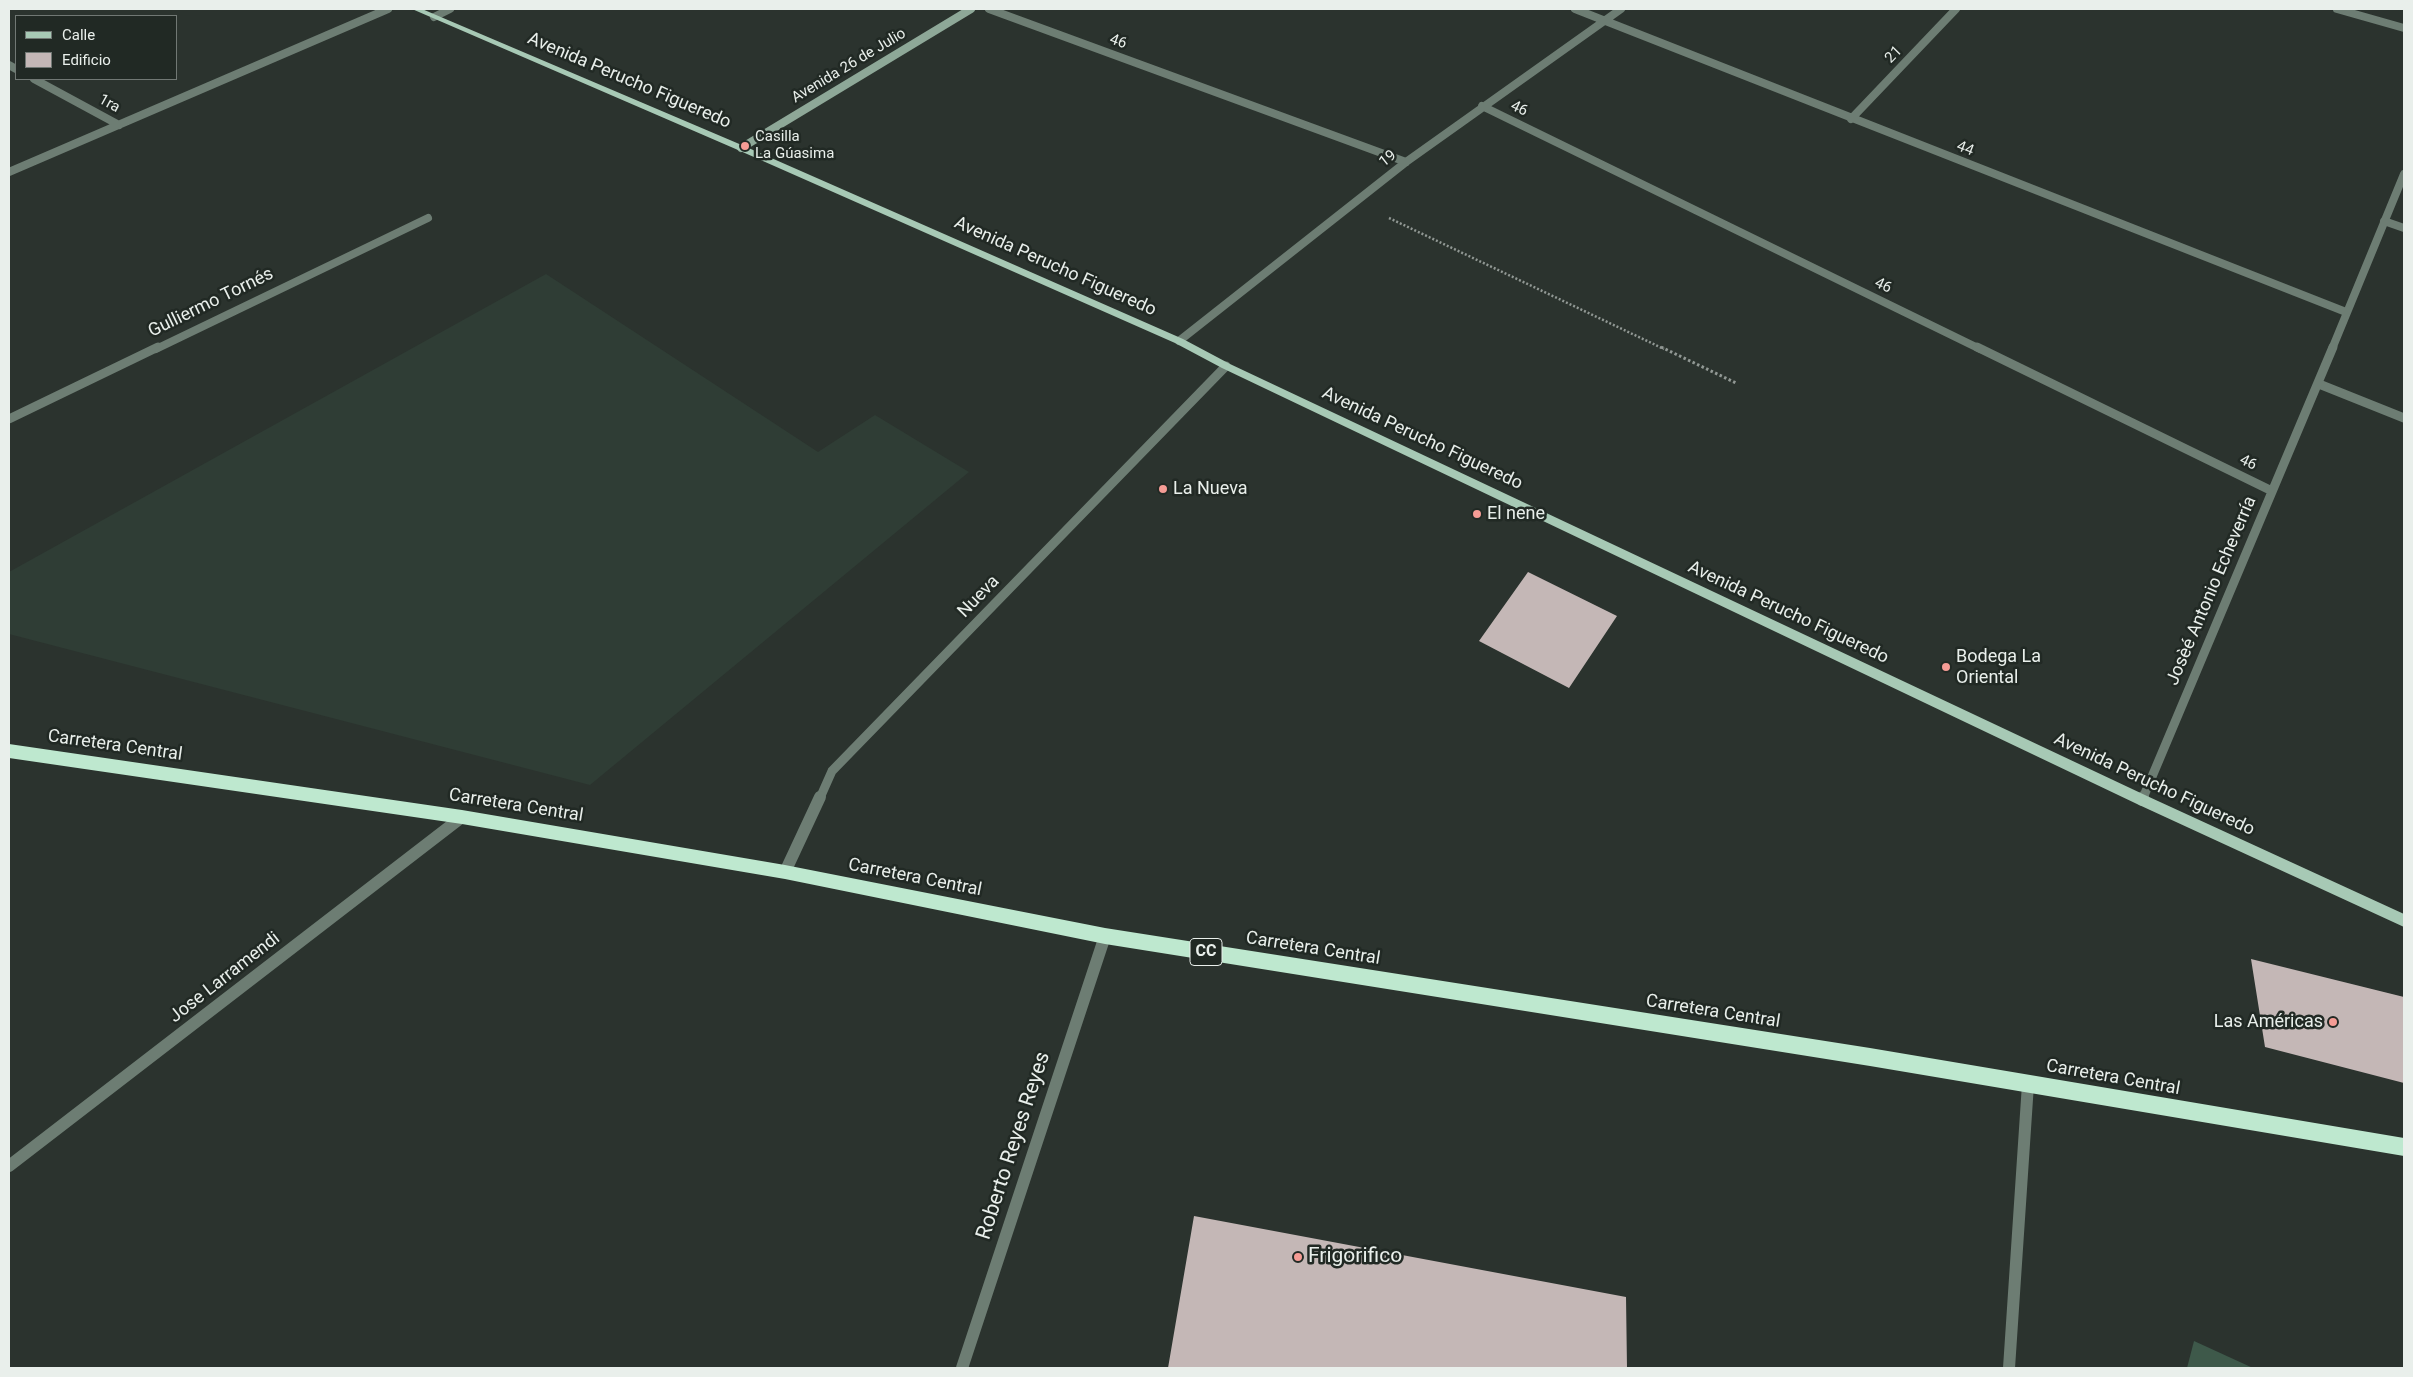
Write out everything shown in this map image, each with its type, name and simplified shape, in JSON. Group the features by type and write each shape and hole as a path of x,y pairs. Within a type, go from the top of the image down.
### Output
{"highway":[{"name":"Carretera Central","path":"9,751 462,817 786,872 1105,936 1860,1055 2404,1147"}],"main road":[{"name":"Avenida Perucho Figueredo","path":"416,9 741,148 1179,341 1226,366 2142,800 2404,920"}],"street":[{"path":"9,172 388,9"},
{"path":"434,17 450,9"},
{"name":"Avenida 26 de Julio","path":"741,148 971,9"},
{"name":"46","path":"989,9 1406,162"},
{"name":"44","path":"1575,9 2346,312"},
{"name":"19","path":"1179,341 1406,162 1482,106 1621,9"},
{"name":"21","path":"1851,119 1956,9"},
{"path":"2337,9 2404,28"},
{"name":"1ra","path":"36,80 119,125"},
{"name":"46","path":"1482,106 2272,491"},
{"name":"Josèé Antonio Echeverría","path":"2142,800 2319,384 2346,312 2404,174"},
{"name":"Gulliermo Tornés","path":"9,419 428,218"},
{"path":"2384,221 2404,228"},
{"name":"Nueva","path":"786,872 832,771 1226,366"},
{"path":"2319,384 2404,418"},
{"name":"Jose Larramendi","path":"9,1166 462,817"},
{"name":"Roberto Reyes Reyes","path":"962,1368 1105,936"},
{"path":"2009,1368 2028,1084"}],"path":[{"path":"1356,202 1736,383"}],"shaded area":[{"path":"546,274 818,452 875,415 969,472 590,785 9,634 9,572"}],"green space":[{"path":"2194,1341 2253,1368 2187,1368"}],"building":[{"path":"1528,572 1617,616 1569,688 1479,641"},
{"name":"Las Américas","path":"2251,959 2404,997 2404,1083 2265,1047"},
{"name":"Frigorifico","path":"1194,1216 1626,1297 1627,1368 1168,1368"}],"place":[{"name":"Casilla La Gúasima","path":"745,146"},
{"name":"La Nueva","path":"1163,489"},
{"name":"El nene","path":"1477,514"},
{"name":"Bodega La Oriental","path":"1946,667"},
{"name":"Las Américas","path":"2333,1022"},
{"name":"Frigorifico","path":"1298,1257"}]}
